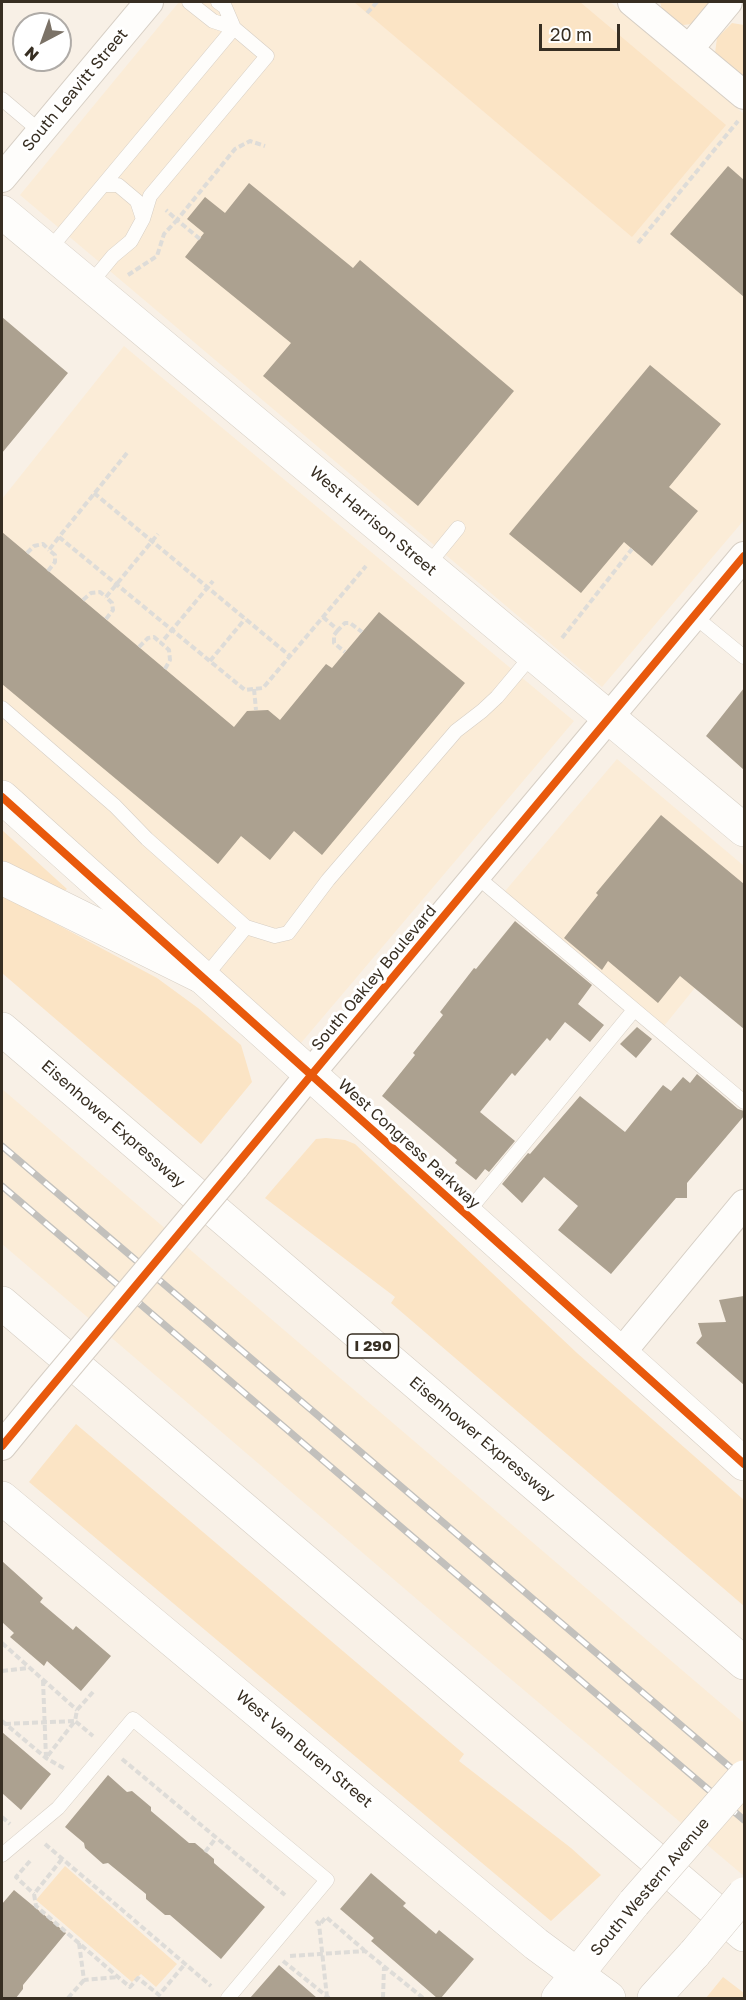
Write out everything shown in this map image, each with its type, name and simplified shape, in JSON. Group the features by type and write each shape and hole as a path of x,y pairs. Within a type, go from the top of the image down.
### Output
{"main road":[{"name":"West Harrison Street","path":"2,212 744,830"},
{"name":"West Congress Parkway","path":"2,797 744,1464"},
{"path":"2,878 204,978"},
{"name":"Eisenhower Expressway","path":"2,1029 744,1663"},
{"path":"2,1303 744,1935"},
{"name":"West Van Buren Street","path":"2,1498 536,1944 568,1987 609,1998"},
{"name":"South Western Avenue","path":"568,1987 634,1903 744,1777"},
{"path":"654,1998 744,1894"}],"street":[{"path":"632,2 689,49 742,108"},
{"path":"689,49 728,2"},
{"name":"South Leavitt Street","path":"2,178 144,3"},
{"name":"South Oakley Boulevard","path":"2,1446 310,1074 694,616 743,561"},
{"path":"621,1353 744,1204"}],"lane":[{"path":"89,285 112,256 130,241 143,219 150,196 267,56 234,28 213,21 189,2"},
{"path":"218,2 225,7 234,28"},
{"path":"48,251 234,28"},
{"path":"2,99 41,132"},
{"path":"104,184 118,185 137,201 143,219"},
{"path":"427,566 458,528"},
{"path":"694,616 744,657"},
{"path":"2,708 115,807 147,839 246,927 275,936 288,933 328,880 456,731 497,697 533,654"},
{"path":"476,876 744,1102"},
{"path":"204,978 246,927"},
{"path":"466,1214 634,1010"},
{"path":"2,1855 58,1808 133,1719 327,1880 228,1998"}],"path":[{"path":"367,13 376,2"},
{"path":"638,243 742,108"},
{"path":"128,275 157,256 164,234 235,149 250,141 265,146"},
{"path":"177,219 200,239"},
{"path":"49,550 127,453"},
{"path":"94,493 290,656"},
{"path":"106,597 158,534"},
{"path":"59,537 245,690 263,688 366,566"},
{"path":"27,554 34,546 43,544 55,555 55,562 48,571"},
{"path":"562,638 632,549"},
{"path":"161,643 213,580"},
{"path":"83,600 91,593 100,592 112,603 113,610 106,619"},
{"path":"323,617 338,630"},
{"path":"210,661 245,619"},
{"path":"345,652 334,643 334,635 338,630 345,623 350,623 362,632"},
{"path":"140,647 148,638 154,637 169,650 170,660 165,669"},
{"path":"254,689 256,710"},
{"path":"2,1643 77,1710"},
{"path":"2,1671 30,1668"},
{"path":"44,1680 46,1758"},
{"path":"46,1758 75,1721 77,1710 93,1692"},
{"path":"3,1722 75,1721 320,1924 328,1998"},
{"path":"3,1722 46,1758 82,1779"},
{"path":"51,1836 44,1844 210,1987 218,1977"},
{"path":"205,1852 216,1838"},
{"path":"34,1894 62,1859"},
{"path":"30,1860 16,1877 34,1894 36,1906 130,1987 138,1978 159,1995 185,1964"},
{"path":"313,1932 326,1917 421,1998"},
{"path":"79,1943 84,1980"},
{"path":"292,1956 299,1948"},
{"path":"328,1998 279,1957 365,1951"},
{"path":"383,1998 384,1966"},
{"path":"68,1998 84,1980 118,1977"}],"shaded area":[{"path":"179,2 610,2 744,114 744,520 602,687 20,195"},
{"path":"354,2 580,2 726,125 632,237"},
{"path":"660,2 708,2 708,7 692,24 683,25 675,24 663,13"},
{"path":"732,23 744,25 744,85 715,53 717,38"},
{"path":"124,346 574,721 301,1043 2,780 2,499"},
{"path":"617,759 744,866 744,927 660,1031 500,897"},
{"path":"2,830 67,889 63,892 2,861"},
{"path":"2,895 157,978 198,1008 241,1045 252,1082 201,1144 2,973"},
{"path":"2,1089 744,1723 744,1876 2,1244"},
{"path":"316,1139 345,1140 355,1144 577,1353 744,1500 744,1606 391,1303 395,1297 265,1198"},
{"path":"76,1424 464,1754 459,1761 571,1848 601,1875 551,1921 29,1482"},
{"path":"65,1866 177,1964 156,1987 141,1974 132,1982 36,1900"},
{"path":"723,1977 744,1993 744,1998 706,1998"}],"building":[{"path":"728,166 744,180 744,297 670,234"},
{"path":"249,183 353,268 360,260 514,391 418,506 263,376 291,343 185,257 204,233 187,219 205,197 225,213"},
{"path":"2,317 68,373 2,453"},
{"path":"650,365 721,424 669,487 698,511 652,566 624,542 581,593 509,534"},
{"path":"2,532 234,727 247,711 268,710 280,720 326,664 332,668 379,612 465,683 322,855 294,831 270,860 241,836 218,864 2,684"},
{"path":"744,688 744,770 706,736"},
{"path":"661,815 744,884 744,1029 680,976 658,1003 608,961 602,970 564,938 598,895 596,893"},
{"path":"515,921 592,985 578,1004 604,1025 590,1042 565,1022 550,1041 547,1038 515,1076 512,1073 480,1112 515,1141 489,1172 485,1169 476,1180 455,1163 457,1160 382,1096 443,1015 440,1012"},
{"path":"637,1027 652,1039 636,1058 620,1044"},
{"path":"697,1074 738,1109 744,1111 744,1116 687,1183 687,1198 676,1198 611,1274 558,1230 578,1206 544,1177 522,1203 502,1184 580,1096 625,1132 663,1085 671,1091 683,1077 690,1083"},
{"path":"744,1296 744,1385 696,1343 702,1336 698,1323 726,1322 719,1300"},
{"path":"2,1561 43,1598 40,1602 73,1630 76,1626 111,1656 81,1691 47,1661 44,1666 10,1637 14,1633 2,1622"},
{"path":"2,1732 51,1774 21,1810 2,1793"},
{"path":"108,1775 127,1792 132,1791 151,1807 151,1811 189,1843 195,1843 214,1859 214,1863 265,1907 221,1959 170,1915 165,1915 146,1899 146,1894 108,1863 103,1864 65,1827"},
{"path":"371,1873 406,1903 403,1906 436,1934 439,1930 474,1959 441,1998 437,1998 371,1941 374,1938 340,1909"},
{"path":"14,1890 66,1933 23,1985 23,1989 16,1998 2,1998 2,1904"},
{"path":"279,1965 317,1998 250,1998"}],"railway":[{"path":"2,1146 744,1779"},
{"path":"2,1186 744,1820"}],"cycle path":[{"path":"2,1446 744,556"},
{"path":"2,797 744,1464"}]}
